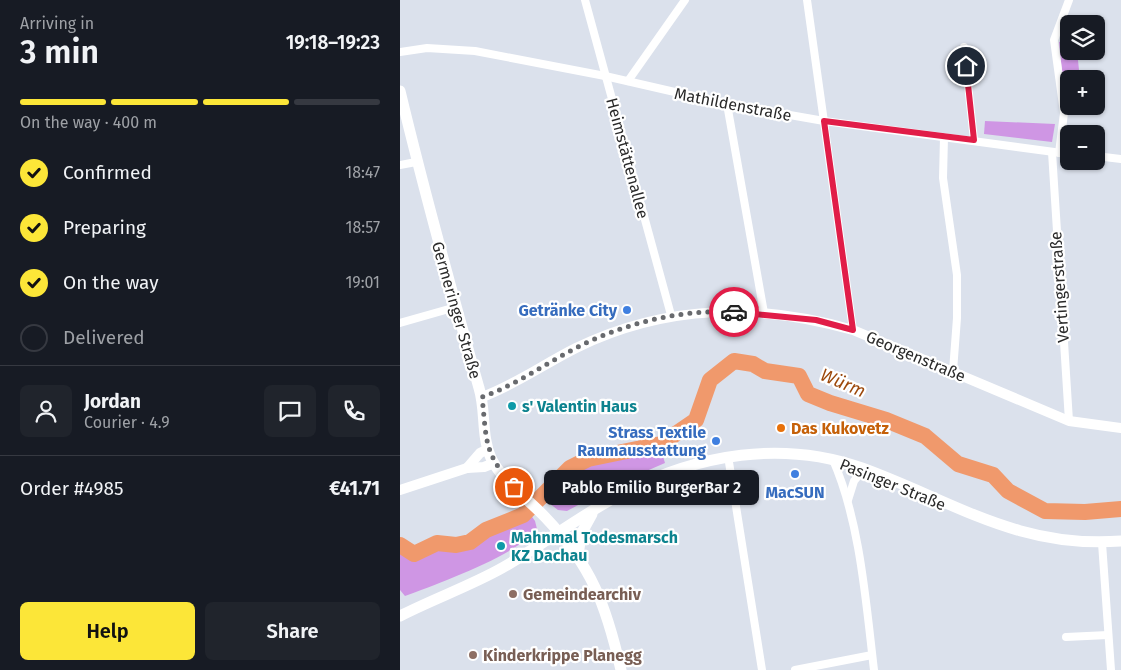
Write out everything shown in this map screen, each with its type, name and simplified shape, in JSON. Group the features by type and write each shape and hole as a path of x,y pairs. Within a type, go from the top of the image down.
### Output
{"main road":[{"name":"Germeringer Straße","path":"400,91 416,162 482,397 488,449 494,463 559,533 578,556 590,575 606,611 621,670"},
{"name":"Pasinger Straße","path":"400,616 500,569 593,512 651,480 701,462 728,456 766,453 793,454 833,460 864,469 973,517 1001,526 1052,539 1102,543 1121,541"},
{"path":"578,556 581,534 593,512"}],"street":[{"name":"Heimstättenallee","path":"585,0 672,315"},
{"path":"628,81 685,0"},
{"path":"807,0 853,330"},
{"name":"Vertingerstraße","path":"1069,0 1054,40 1064,113 1055,153 1059,289 1069,421"},
{"path":"964,47 974,140"},
{"name":"Mathildenstraße","path":"400,52 427,48 475,51 605,76 727,104 824,121 974,140 1060,153"},
{"path":"727,104 764,313"},
{"path":"944,137 943,178 957,275 957,318 953,371"},
{"path":"1105,157 1121,158"},
{"path":"400,165 416,162"},
{"path":"400,323 456,307"},
{"name":"Georgenstraße","path":"482,397 602,336 672,315 718,311 764,313 816,320 853,330 953,371 1019,402 1069,421 1121,428"},
{"path":"467,468 480,453 488,449"},
{"path":"728,456 762,670"},
{"path":"833,460 848,500 862,576 874,670"},
{"path":"400,490 467,468 484,467 494,463"},
{"path":"848,500 854,481 864,469"},
{"path":"1102,543 1110,670"},
{"path":"1066,637 1108,635"},
{"path":"795,670 872,655"}],"shaded area":[{"path":"1061,60 1078,60 1079,70 1062,70"},
{"path":"985,121 1055,124 1052,142 984,134"},
{"path":"661,450 665,463 621,482 567,511 558,510 545,500 574,470 591,464"},
{"path":"530,514 535,521 537,529 527,539 495,559 405,596 400,590 400,553 413,559 438,548 455,551 473,545 488,535 508,527"}],"waterway":[{"name":"Würm","path":"400,545 414,554 437,543 456,545 470,542 486,530 523,515 570,468 588,459 661,444 696,420 710,380 734,361 753,364 765,371 799,376 808,394 830,403 886,420 925,436 958,464 993,475 1008,491 1045,511 1085,512 1121,509"}],"way so far":[{"path":"514,487 494,463 488,449 482,397 576,348 611,333 672,315 718,311 734,312"}],"place":[{"name":"Getränke City","path":"627,310"},
{"name":"s' Valentin Haus","path":"512,406"},
{"name":"Das Kukovetz","path":"781,428"},
{"name":"Strass Textile Raumausstattung","path":"716,441"},
{"name":"MacSUN","path":"795,474"},
{"name":"Pablo Emilio BurgerBar 2","path":"514,487"},
{"name":"Mahnmal Todesmarsch KZ Dachau","path":"501,546"},
{"name":"Gemeindearchiv","path":"513,594"},
{"name":"Kinderkrippe Planegg","path":"473,655"}],"route":[{"path":"734,312 764,313 816,320 853,330 824,121 974,140 966,66"}]}
